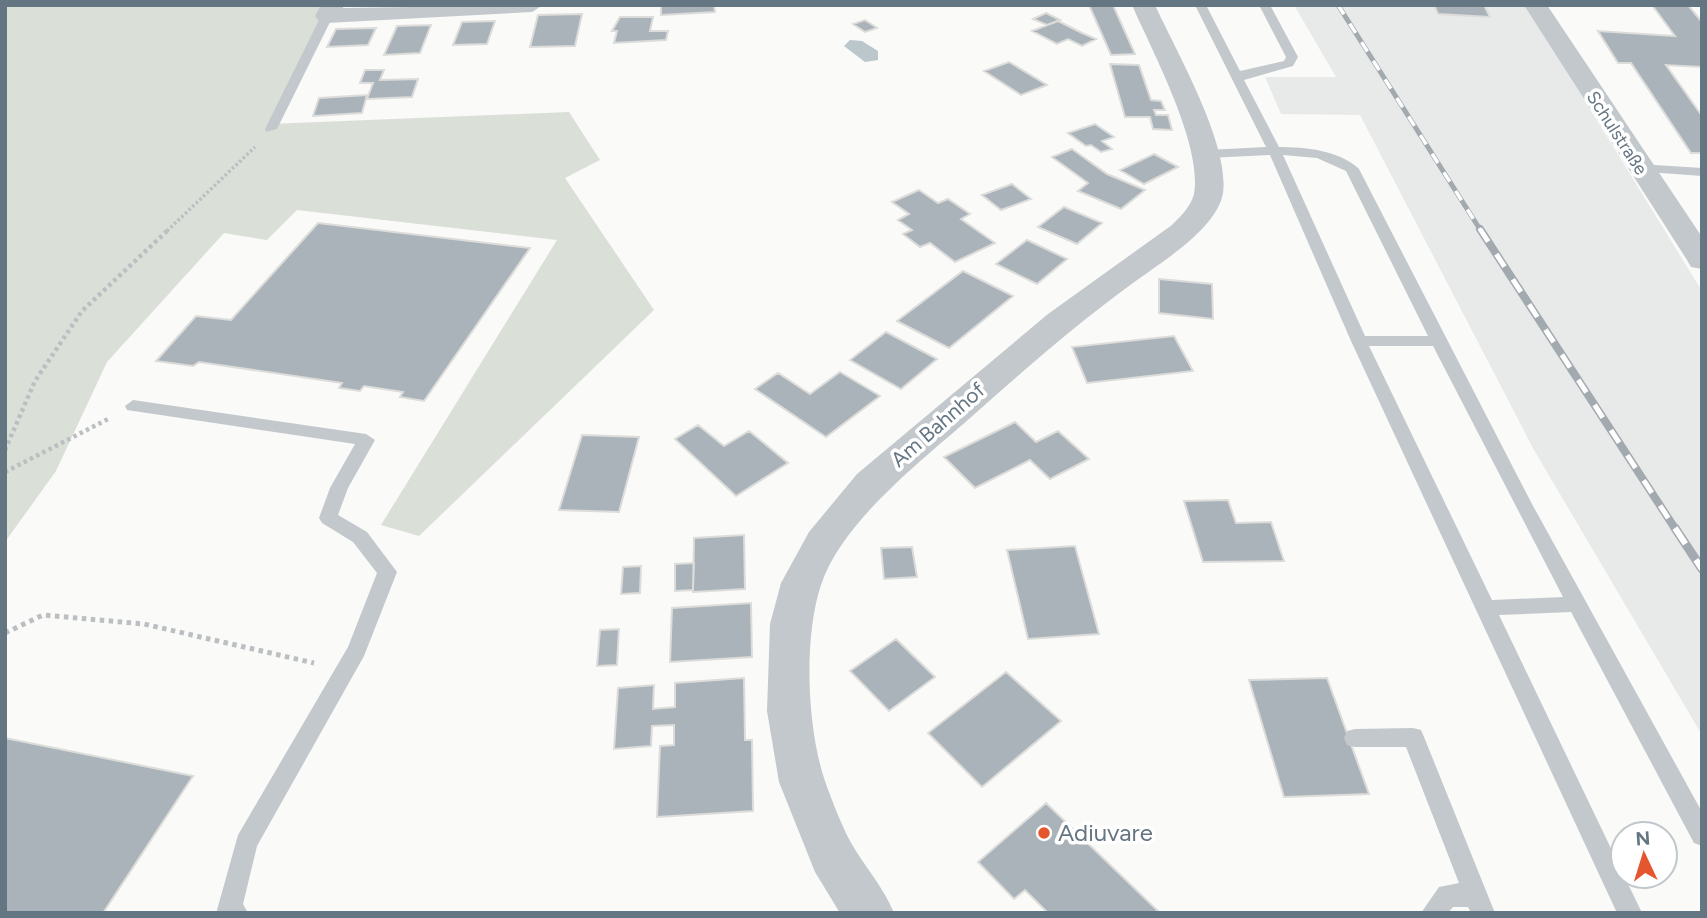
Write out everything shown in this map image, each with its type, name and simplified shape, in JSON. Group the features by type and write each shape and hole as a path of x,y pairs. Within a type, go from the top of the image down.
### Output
{"street":[{"path":"330,11 532,5"},
{"name":"Am Bahnhof","path":"869,913 832,856 802,782 789,711 791,624 801,583 823,543 870,484 1060,321 1183,231 1208,195 1207,154 1143,5"},
{"name":"Schulstraße","path":"1535,5 1702,260"}],"lane":[{"path":"1200,5 1275,152 1359,341 1630,913"},
{"path":"1237,80 1244,74 1289,63 1292,57 1264,5"},
{"path":"271,129 330,11"},
{"path":"1207,154 1316,153 1340,160 1352,169 1437,341 1575,604 1702,835"},
{"path":"1639,167 1702,172"},
{"path":"1359,341 1437,341"},
{"path":"133,406 366,440 339,488 328,517 360,537 387,572 346,670 246,843 229,910 236,913"},
{"path":"1485,608 1575,604"},
{"path":"1355,738 1413,737 1479,904"},
{"path":"1433,913 1447,895 1479,904"}],"path":[{"path":"5,450 35,381 82,311 271,129"},
{"path":"5,472 133,406"},
{"path":"5,633 43,615 144,624 346,670"}],"shaded area":[{"path":"5,5 337,5 270,124 569,112 600,160 565,178 654,310 419,536 381,525 557,240 297,210 267,240 224,233 107,362 56,471 5,542"},
{"path":"1294,5 1526,5 1702,291 1702,735 1534,450 1360,115 1281,114 1265,77 1336,77"},
{"path":"850,40 862,41 878,51 878,60 865,62 844,46"}],"building":[{"path":"661,5 714,5 715,12 661,15"},
{"path":"1089,5 1113,5 1135,54 1111,55"},
{"path":"1434,5 1484,5 1490,17 1438,14"},
{"path":"1652,5 1688,5 1702,22 1702,67 1666,65 1702,116 1702,153 1691,153 1631,63 1618,63 1598,31 1675,36"},
{"path":"1046,13 1060,20 1047,25 1033,19"},
{"path":"582,14 575,46 530,47 538,15"},
{"path":"620,17 653,17 650,31 668,31 666,40 614,43 617,31 612,31"},
{"path":"865,20 877,28 865,32 853,24"},
{"path":"495,21 487,44 453,45 462,22"},
{"path":"1058,21 1096,39 1082,46 1068,39 1057,44 1032,31"},
{"path":"431,25 420,53 384,55 397,26"},
{"path":"376,28 368,45 327,47 336,29"},
{"path":"1009,62 1047,85 1021,95 984,71"},
{"path":"1110,64 1139,65 1151,100 1161,101 1165,110 1154,110 1156,115 1168,115 1172,130 1153,129 1150,117 1125,117"},
{"path":"365,70 384,70 380,80 418,79 412,97 367,99 373,83 360,83"},
{"path":"367,95 362,113 313,116 319,98"},
{"path":"1095,124 1114,137 1102,141 1112,149 1101,152 1091,145 1086,146 1068,133"},
{"path":"1072,149 1107,174 1145,190 1121,209 1078,191 1088,183 1052,157"},
{"path":"1154,154 1178,167 1144,184 1120,170"},
{"path":"1012,184 1031,199 1001,210 982,195"},
{"path":"919,190 938,203 948,199 970,214 961,219 995,243 955,262 930,243 920,247 903,234 912,230 898,220 909,214 892,202"},
{"path":"1064,207 1102,223 1077,244 1038,227"},
{"path":"318,223 530,248 424,401 400,397 403,392 364,386 360,391 339,388 342,383 199,362 193,366 156,361 196,316 231,320"},
{"path":"1027,240 1067,259 1037,284 996,264"},
{"path":"963,271 1013,296 949,348 897,321"},
{"path":"1159,279 1212,284 1213,319 1159,313"},
{"path":"886,332 937,359 901,389 850,360"},
{"path":"1174,336 1193,371 1087,383 1072,347"},
{"path":"840,372 880,396 826,437 755,389 778,373 810,394"},
{"path":"1015,422 1036,442 1058,431 1089,459 1050,479 1030,460 975,488 944,457"},
{"path":"698,425 724,446 749,431 788,463 736,496 675,439"},
{"path":"582,435 639,437 619,512 559,510"},
{"path":"1228,500 1236,523 1271,522 1284,561 1203,562 1184,501"},
{"path":"744,535 745,589 693,592 694,538"},
{"path":"1075,546 1099,634 1028,639 1007,550"},
{"path":"912,547 917,577 884,579 881,548"},
{"path":"694,563 693,590 675,591 675,564"},
{"path":"641,566 640,593 621,594 623,567"},
{"path":"751,603 752,657 670,662 672,608"},
{"path":"619,629 617,665 597,666 600,630"},
{"path":"896,639 935,677 889,711 850,671"},
{"path":"1006,672 1061,721 982,787 928,733"},
{"path":"744,678 745,740 752,740 753,811 657,817 660,746 674,745 674,725 652,726 651,746 614,749 618,688 654,685 653,709 675,707 675,683"},
{"path":"1327,678 1369,794 1284,797 1249,680"},
{"path":"5,738 193,776 103,913 5,913"},
{"name":"Adiuvare","path":"1046,803 1160,913 1048,913 1025,890 1014,899 978,862"}],"railway":[{"path":"1338,5 1481,231"},
{"path":"1480,229 1676,530"},
{"path":"1675,528 1702,569"}],"place":[{"name":"Adiuvare","path":"1044,833"}]}
